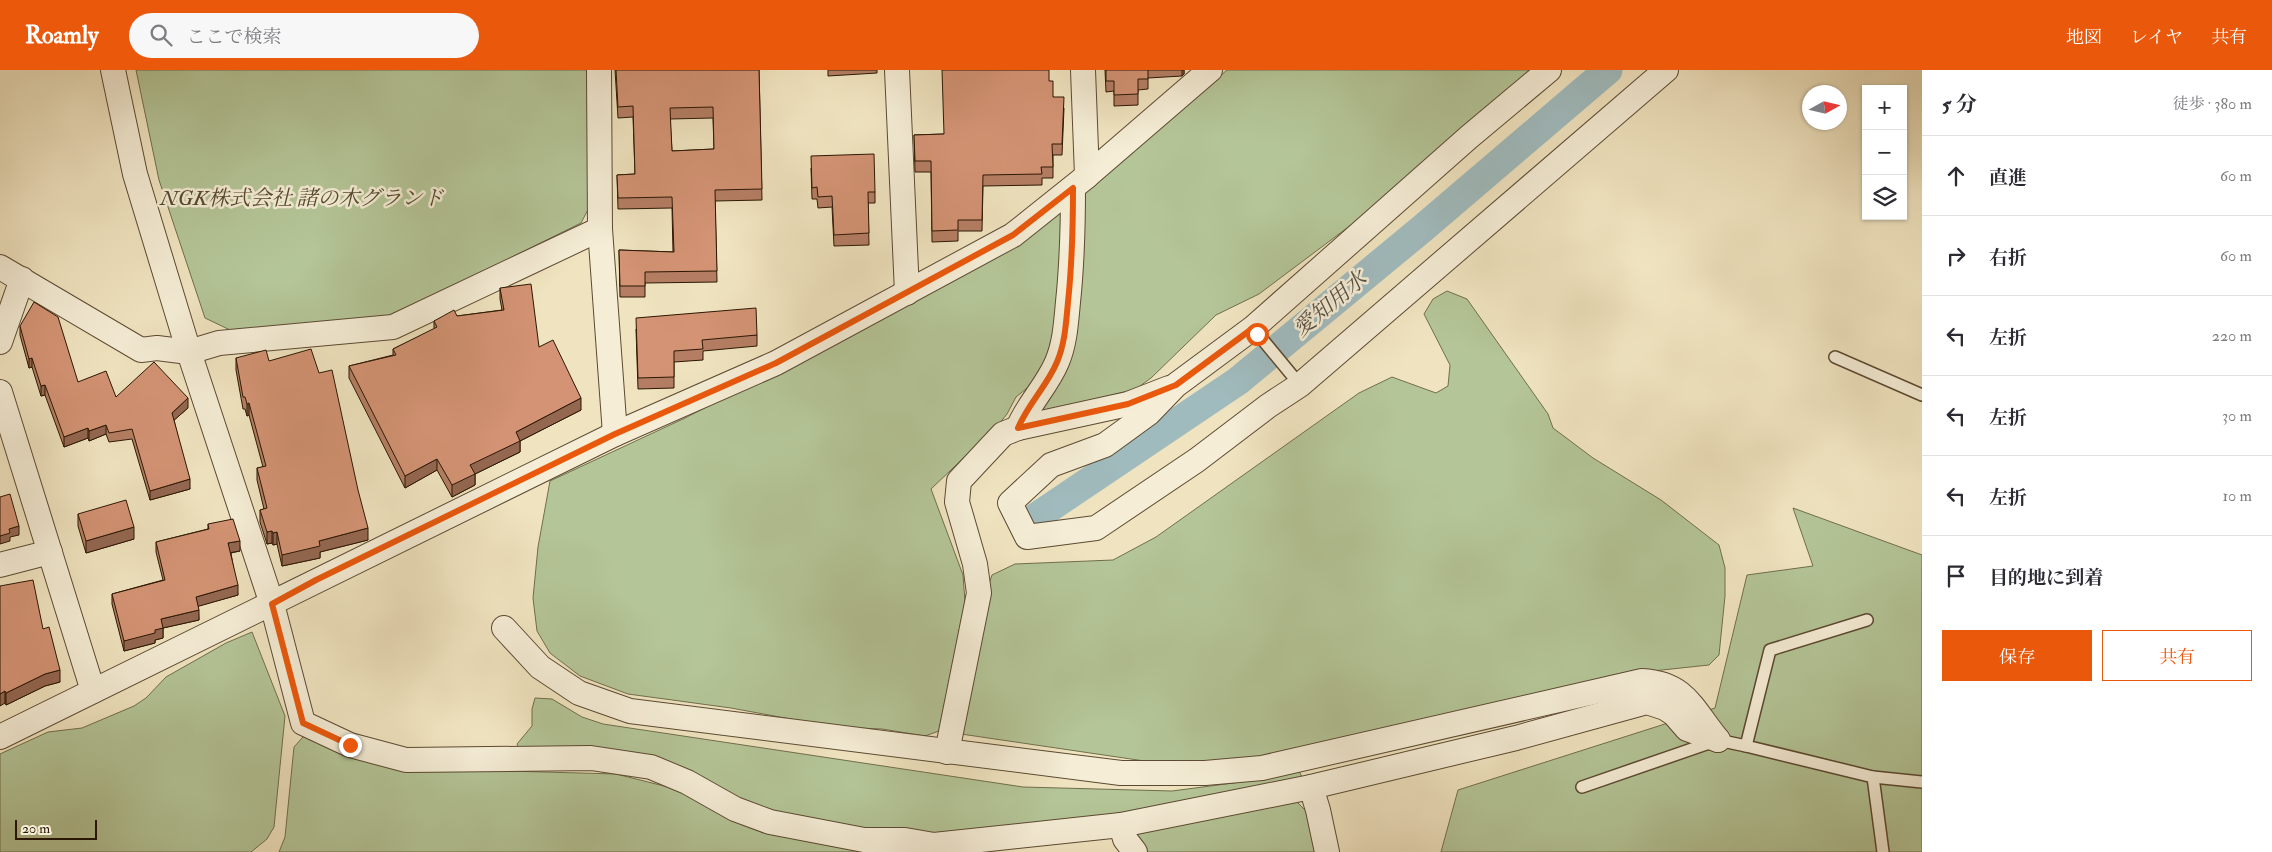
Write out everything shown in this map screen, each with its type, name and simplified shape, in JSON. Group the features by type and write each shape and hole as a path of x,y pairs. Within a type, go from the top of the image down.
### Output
{"street":[{"path":"114,70 135,174 189,352 272,604 303,723 350,745 406,760 591,758 651,767 687,782 736,809 770,822 864,840 905,840 934,845 1121,825 1311,787 1516,738 1647,702 1665,708 1674,714 1687,729 1718,740"},
{"path":"599,70 600,229 615,434"},
{"path":"897,70 907,293"},
{"path":"1018,428 1024,411 1045,384 1056,363 1064,341 1080,182 1083,70"},
{"path":"0,738 615,434 776,363 1013,235 1080,182 1210,70"},
{"path":"1549,70 1469,137 1255,331 1176,385 1149,413 1105,445 1051,465 1010,503 1027,537 1096,528 1197,460 1261,411 1300,385 1666,70"},
{"path":"0,267 141,350 157,348 189,352 219,342 393,327 600,229"},
{"path":"0,342 22,279"},
{"path":"947,752 979,593 974,564 956,502 959,481 1003,434 1018,428 1128,404 1176,385"},
{"path":"0,392 93,692"},
{"path":"0,565 50,552"},
{"path":"504,628 540,667 579,693 630,711 1121,773 1206,773 1262,768 1642,681 1659,682 1682,693 1718,740"},
{"path":"1311,787 1327,852"},
{"path":"1121,825 1125,839 1134,852"}],"lane":[{"path":"1255,331 1300,385"},
{"path":"1835,356 1922,395"},
{"path":"1746,746 1770,650 1867,620"},
{"path":"1582,787 1718,740 1873,777 1922,782"},
{"path":"1873,777 1883,852"}],"green space":[{"name":"NGK株式会社 諸の木グランド","path":"136,70 588,70 592,202 581,223 382,321 230,330 205,318 159,180"},
{"path":"1227,70 1535,70 1371,210 1259,294 1216,315 1151,378 1136,389 1032,415 1047,392 1080,196"},
{"path":"1066,206 1059,329 1037,380 1016,397 1007,414 998,425 931,489 963,575 965,602 939,731 925,736 882,729 834,727 731,708 628,694 580,676 550,653 537,631 533,598 538,547 550,481 685,418 953,281 1013,247"},
{"path":"1447,291 1467,299 1548,414 1553,428 1593,458 1661,500 1719,545 1725,568 1725,596 1719,655 1709,665 1615,675 1333,742 1256,757 1199,764 1158,763 961,734 986,593 992,575 1015,564 1113,560 1156,537 1359,393 1392,377 1436,393 1448,386 1450,365 1424,314 1433,299"},
{"path":"1793,508 1922,555 1922,852 1441,852 1458,790 1715,708 1747,575 1813,566"},
{"path":"252,632 285,716 274,827 267,839 251,852 0,852 0,754 48,732 82,728 134,706 146,698 166,677 226,643"},
{"path":"535,698 552,699 582,717 603,724 1023,787 1172,791 1241,782 1294,770 1299,771 1304,781 1169,810 922,836 773,815 689,775 519,748 517,744 532,726 532,709"},
{"path":"303,737 312,737 470,770 616,774 680,790 738,821 773,835 857,844 889,852 279,852 285,837 294,747"},
{"path":"1295,800 1311,816 1318,852 1142,852 1135,834 1143,826"}],"building":[{"path":"616,70 759,70 762,189 715,190 717,271 645,272 645,286 620,286 619,250 674,252 672,197 618,198 617,175 635,174 633,106 618,107","holes":["713,107 714,149 672,151 670,108"]},
{"path":"942,70 1049,70 1049,81 1053,81 1053,97 1064,97 1062,144 1052,144 1053,167 1041,167 1042,174 983,175 982,220 958,220 958,230 932,231 931,161 915,161 914,135 944,134"},
{"path":"1106,70 1148,70 1148,79 1138,79 1138,94 1114,95 1114,81 1106,81"},
{"path":"874,154 875,192 868,192 869,233 834,235 832,196 818,197 817,187 812,188 811,156"},
{"path":"531,284 539,347 553,340 581,398 516,432 520,441 470,465 475,474 452,485 437,459 405,476 349,366 396,355 393,349 437,327 434,321 454,310 457,316 504,310 500,288"},
{"path":"34,302 58,317 78,382 106,371 116,397 154,362 188,398 172,413 190,479 150,491 132,429 109,433 106,425 89,431 88,428 64,437 45,385 41,386 32,358 29,359 20,326"},
{"path":"756,308 757,335 702,340 703,349 674,351 674,377 638,378 636,318"},
{"path":"311,349 319,373 332,370 368,528 319,541 320,546 282,555 277,532 267,532 260,510 267,508 257,468 266,466 249,403 247,404 245,397 243,397 236,358 266,350 269,361"},
{"path":"10,494 19,526 9,529 10,533 0,536 0,497"},
{"path":"126,500 134,527 86,541 78,514"},
{"path":"233,519 240,541 228,543 238,585 196,597 199,610 161,619 163,628 155,630 155,633 124,641 112,594 165,580 156,542 209,529 208,524"},
{"path":"33,580 43,629 49,627 60,670 45,674 6,693 5,691 0,694 0,586"}],"waterway":[{"name":"愛知用水","path":"1036,517 1238,381 1423,228 1608,70"}],"route":[{"path":"350,745 303,723 302,712 272,604 316,580 615,434 776,363 1013,235 1073,188 1073,254 1064,341 1056,363 1045,384 1024,411 1018,428 1128,404 1176,385 1253,328 1257,334"}]}
